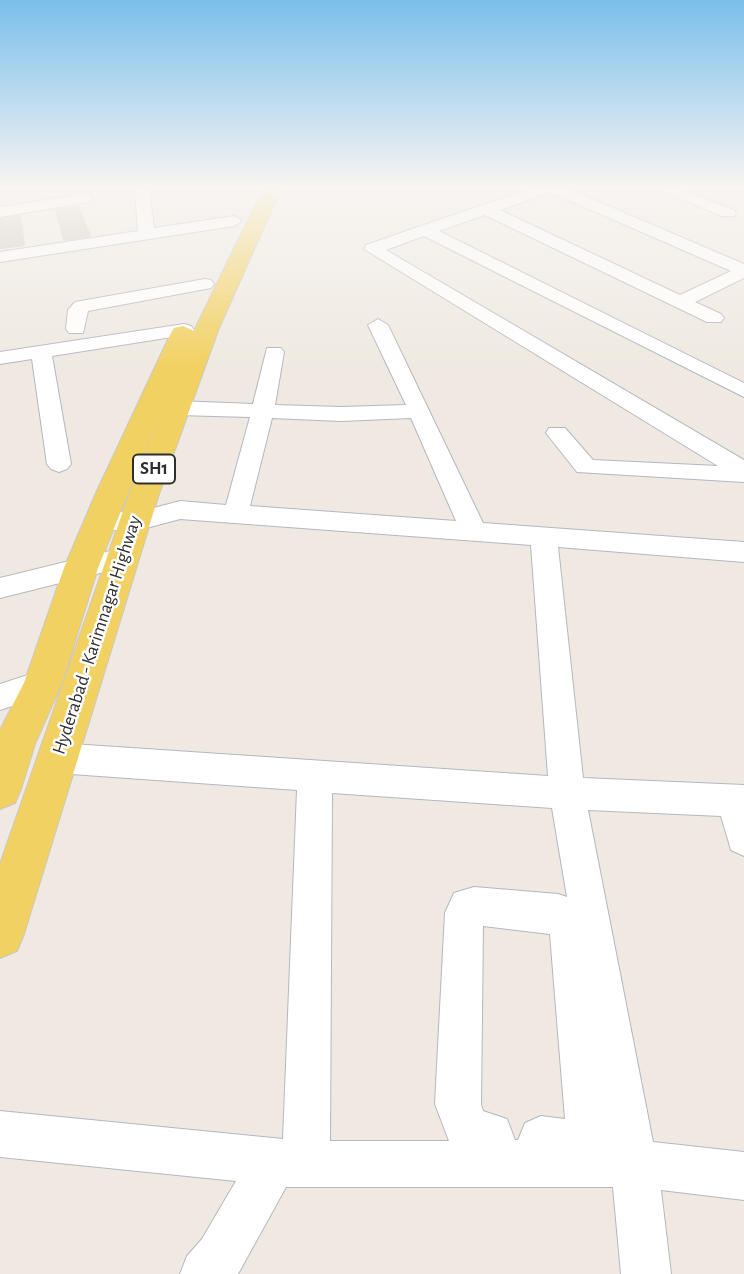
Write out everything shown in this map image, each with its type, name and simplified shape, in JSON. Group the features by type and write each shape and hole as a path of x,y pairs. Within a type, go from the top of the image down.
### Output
{"main road":[{"name":"Hyderabad - Karimnagar Highway","path":"0,789 15,744 43,683 81,568 222,246"},
{"name":"Hyderabad - Karimnagar Highway","path":"0,934 144,494 207,328 245,246"}],"street":[{"path":"31,246 32,252"},
{"path":"0,257 72,246"},
{"path":"379,246 372,249 743,477"},
{"path":"457,246 744,391"},
{"path":"565,246 715,318"},
{"path":"688,246 744,271"},
{"path":"682,301 744,271"},
{"path":"76,329 77,310 82,306 205,284"},
{"path":"378,325 475,534"},
{"path":"0,357 184,330"},
{"path":"41,351 59,464"},
{"path":"236,513 263,411 274,352"},
{"path":"178,408 341,414 420,411"},
{"path":"557,433 586,467 743,477"},
{"path":"106,507 144,494 180,510"},
{"path":"106,507 135,522 180,510 744,552"},
{"path":"544,536 567,793 634,1163 646,1274"},
{"path":"0,588 122,558"},
{"path":"0,697 43,683"},
{"path":"57,758 567,793 740,801 744,838"},
{"path":"205,1274 290,1163 315,776"},
{"path":"494,1164 491,1135 476,1134 466,1127 458,1104 464,913 468,907 474,906 558,913 567,923 570,933 589,1131 587,1140 576,1143 541,1139 541,1164"},
{"path":"0,1134 290,1163 634,1163 744,1176"}]}
